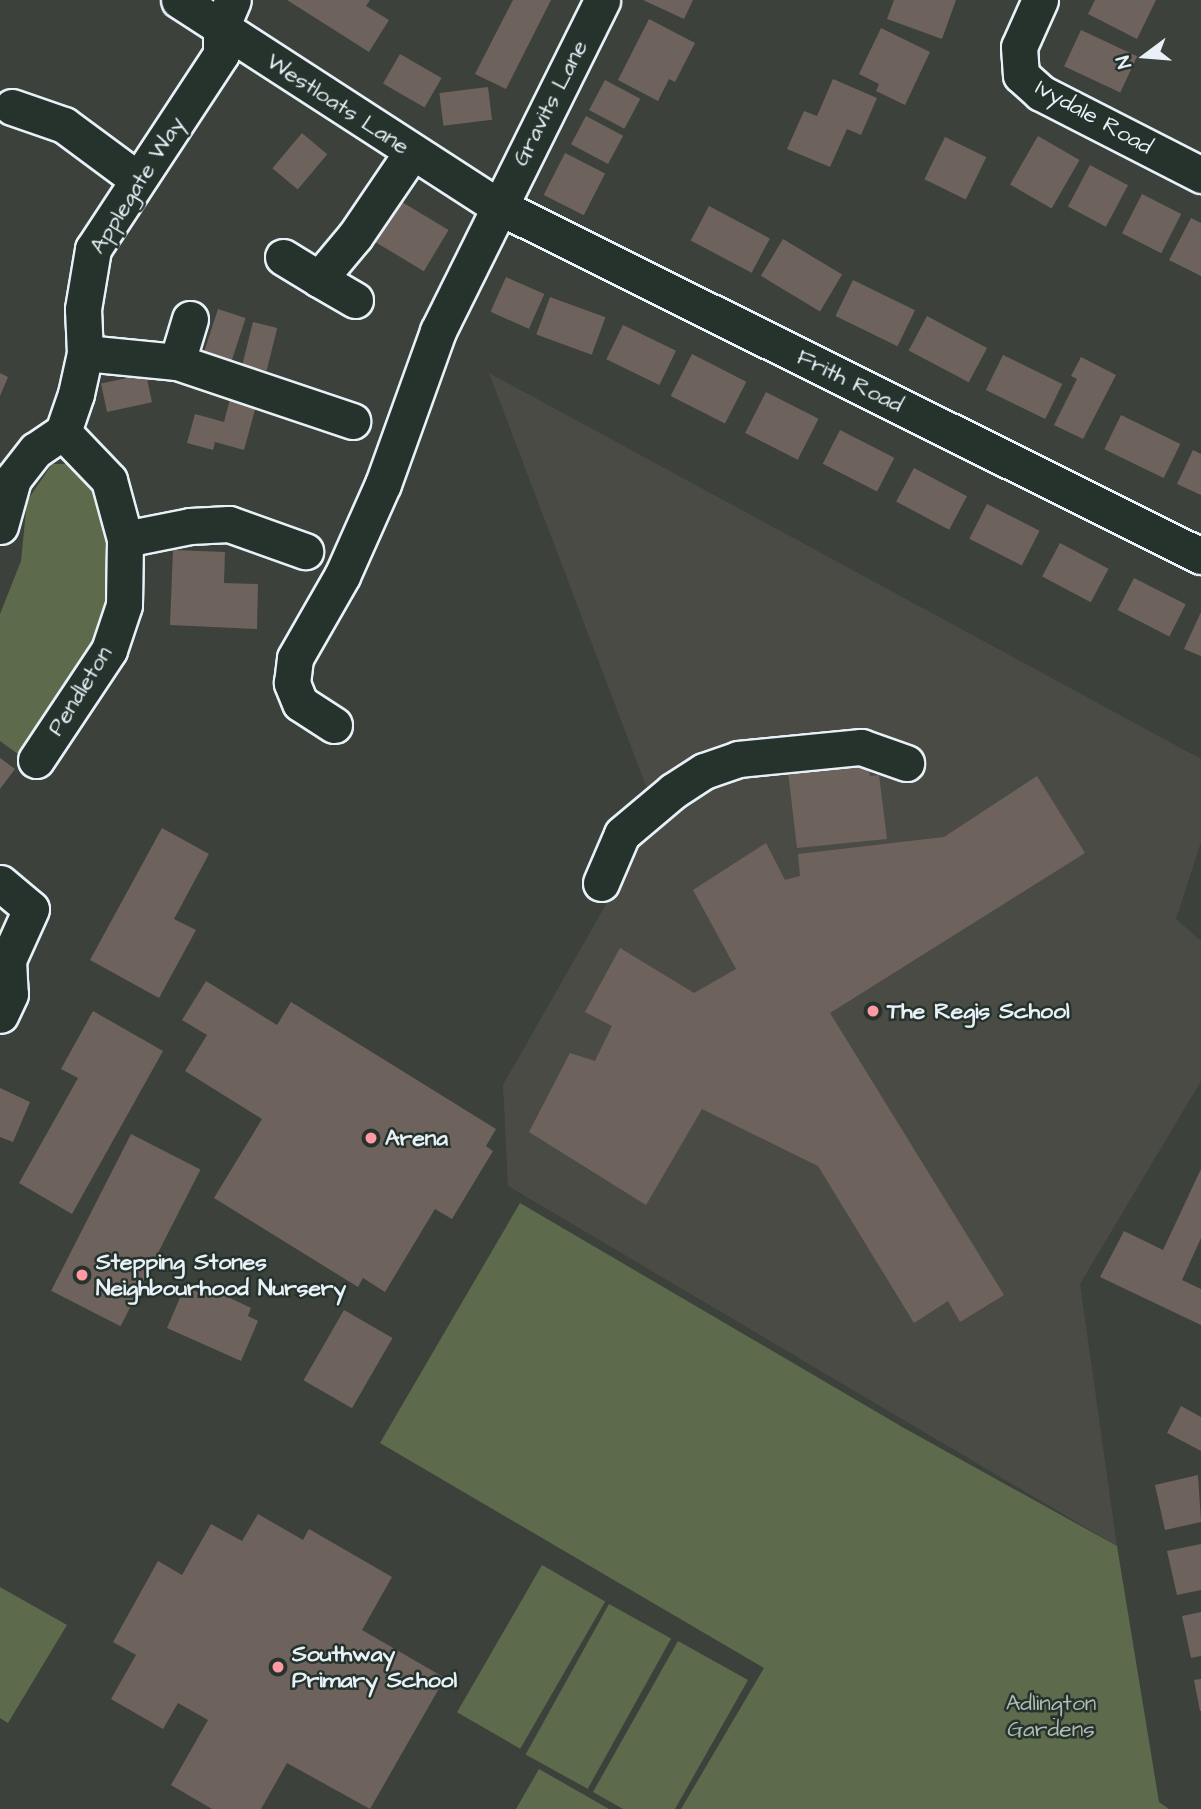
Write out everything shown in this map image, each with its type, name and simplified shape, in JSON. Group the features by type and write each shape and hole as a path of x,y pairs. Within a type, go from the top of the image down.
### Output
{"street":[{"name":"Westloats Lane","path":"179,0 227,14 412,152 498,206"},
{"name":"Gravits Lane","path":"334,725 300,703 292,683 295,658 342,576 383,484 426,356 602,0"},
{"name":"Ivydale Road","path":"1040,0 1019,47 1021,75 1041,93 1201,175"},
{"name":"Applegate Way","path":"63,432 85,353 83,309 93,249 221,54 227,14"},
{"path":"12,107 64,125 138,179"},
{"path":"319,279 355,236 412,152"},
{"name":"Frith Road","path":"498,206 1201,556"},
{"path":"282,257 355,300"},
{"path":"177,362 190,319"},
{"path":"85,353 177,362 352,421"},
{"path":"0,526 13,479 36,450 63,432"},
{"name":"Pendleton","path":"36,760 109,650 124,605 125,539 109,480 63,432"},
{"path":"125,539 190,526 229,524 305,551"},
{"path":"601,883 622,834 673,791 704,771 738,759 861,747 906,762"},
{"path":"0,883 31,909 8,960 10,994 0,1015"}],"shaded area":[{"name":"The Regis School","path":"489,373 1201,759 1201,842 1176,919 1201,941 1201,1081 1080,1284 1117,1546 508,1186 503,1085 657,815"}],"green space":[{"path":"52,464 72,464 98,486 112,556 104,632 22,757 0,741 0,614 21,561 27,501"},
{"name":"Adlington Gardens","path":"520,1203 904,1428 1117,1546 1159,1802 1169,1809 681,1809 764,1668 380,1443"},
{"path":"542,1565 605,1602 520,1749 457,1712"},
{"path":"0,1587 67,1625 8,1723 0,1718"},
{"path":"609,1604 671,1638 588,1789 526,1754"},
{"path":"678,1641 748,1680 675,1809 623,1809 593,1792"},
{"path":"539,1769 609,1809 516,1809"}],"building":[{"path":"287,0 370,0 366,6 389,20 369,52"},
{"path":"513,0 551,0 506,89 475,74"},
{"path":"643,0 693,0 684,19"},
{"path":"894,0 956,0 942,39 887,19"},
{"path":"1095,0 1156,0 1137,39 1088,14"},
{"path":"649,19 695,43 675,82 669,79 658,101 618,80"},
{"path":"881,28 930,52 905,105 876,91 879,84 859,74"},
{"path":"1081,30 1137,56 1120,92 1064,66"},
{"path":"400,54 442,78 425,107 383,83"},
{"path":"833,79 877,98 861,135 847,129 830,167 787,149 804,111 817,116"},
{"path":"605,80 640,99 624,129 589,110"},
{"path":"488,87 492,120 443,126 439,93"},
{"path":"586,116 623,136 608,164 571,144"},
{"path":"302,133 327,154 298,189 272,168"},
{"path":"1038,136 1080,160 1052,208 1010,184"},
{"path":"945,137 986,157 966,199 924,179"},
{"path":"565,153 605,173 584,215 544,195"},
{"path":"1090,165 1128,185 1106,227 1068,206"},
{"path":"1142,194 1181,214 1161,253 1122,233"},
{"path":"392,196 449,230 424,271 367,237"},
{"path":"709,206 770,238 752,273 691,240"},
{"path":"1191,218 1201,223 1201,276 1169,260"},
{"path":"783,239 842,275 820,311 761,276"},
{"path":"506,277 544,294 529,329 491,312"},
{"path":"853,280 915,310 897,346 835,316"},
{"path":"550,297 605,317 592,355 536,335"},
{"path":"218,309 246,318 232,361 204,352"},
{"path":"927,316 987,348 969,382 909,350"},
{"path":"253,322 277,328 267,371 242,365"},
{"path":"623,325 676,351 659,385 606,359"},
{"path":"692,354 746,382 725,424 671,396"},
{"path":"1003,355 1062,384 1045,419 986,390"},
{"path":"1081,357 1116,375 1083,439 1054,425 1077,379 1071,376"},
{"path":"0,373 8,377 0,396"},
{"path":"146,374 152,402 107,412 101,384"},
{"path":"766,392 819,419 798,460 745,433"},
{"path":"230,399 256,406 244,450 215,442 213,450 187,443 195,414 224,422"},
{"path":"1121,415 1180,444 1164,478 1104,449"},
{"path":"840,430 894,458 877,492 823,464"},
{"path":"1193,450 1201,454 1201,495 1177,484"},
{"path":"914,468 967,496 949,530 896,502"},
{"path":"987,504 1040,531 1022,566 969,539"},
{"path":"1060,543 1109,569 1091,602 1042,577"},
{"path":"173,550 225,552 224,583 258,584 257,629 170,625"},
{"path":"1134,578 1186,604 1169,636 1118,610"},
{"path":"1201,612 1201,656 1184,649"},
{"path":"837,757 839,769 868,765 870,776 879,775 887,839 797,848 787,763"},
{"path":"0,758 15,769 0,789"},
{"path":"1037,776 1085,853 830,1013 1004,1295 960,1322 948,1301 914,1323 818,1166 702,1109 646,1205 529,1132 570,1053 595,1061 612,1026 585,1012 620,948 694,993 736,969 693,890 766,843 785,880 800,876 798,854 944,837"},
{"path":"162,828 209,854 174,919 196,930 159,998 90,960"},
{"name":"Arena","path":"206,981 277,1025 291,1002 496,1129 486,1146 493,1151 452,1219 435,1209 385,1292 363,1278 358,1287 214,1198 262,1119 185,1071 207,1035 182,1020"},
{"path":"93,1011 163,1051 72,1214 19,1183 78,1078 61,1069"},
{"path":"0,1088 30,1102 13,1142 0,1137"},
{"path":"131,1134 200,1169 121,1326 51,1291"},
{"path":"1201,1169 1201,1238 1182,1280 1201,1289 1201,1325 1100,1277 1124,1231 1163,1250"},
{"path":"185,1286 204,1295 207,1287 251,1308 248,1316 258,1321 241,1361 167,1328"},
{"path":"344,1310 392,1338 352,1408 304,1380"},
{"path":"1181,1406 1201,1417 1201,1451 1167,1433"},
{"path":"1198,1475 1201,1522 1165,1530 1155,1485"},
{"name":"Southway Primary School","path":"258,1514 303,1540 309,1529 392,1577 362,1630 445,1678 370,1809 287,1763 261,1809 212,1809 171,1785 208,1720 178,1703 163,1729 111,1699 136,1655 113,1642 158,1561 182,1575 211,1524 242,1541"},
{"path":"1201,1544 1201,1590 1177,1595 1167,1551"},
{"path":"1201,1612 1201,1656 1191,1658 1182,1616"},
{"path":"1201,1679 1201,1711 1200,1711 1194,1680"}],"place":[{"name":"The Regis School","path":"873,1011"},
{"name":"Arena","path":"371,1138"},
{"name":"Stepping Stones Neighbourhood Nursery","path":"82,1275"},
{"name":"Southway Primary School","path":"278,1667"}]}
